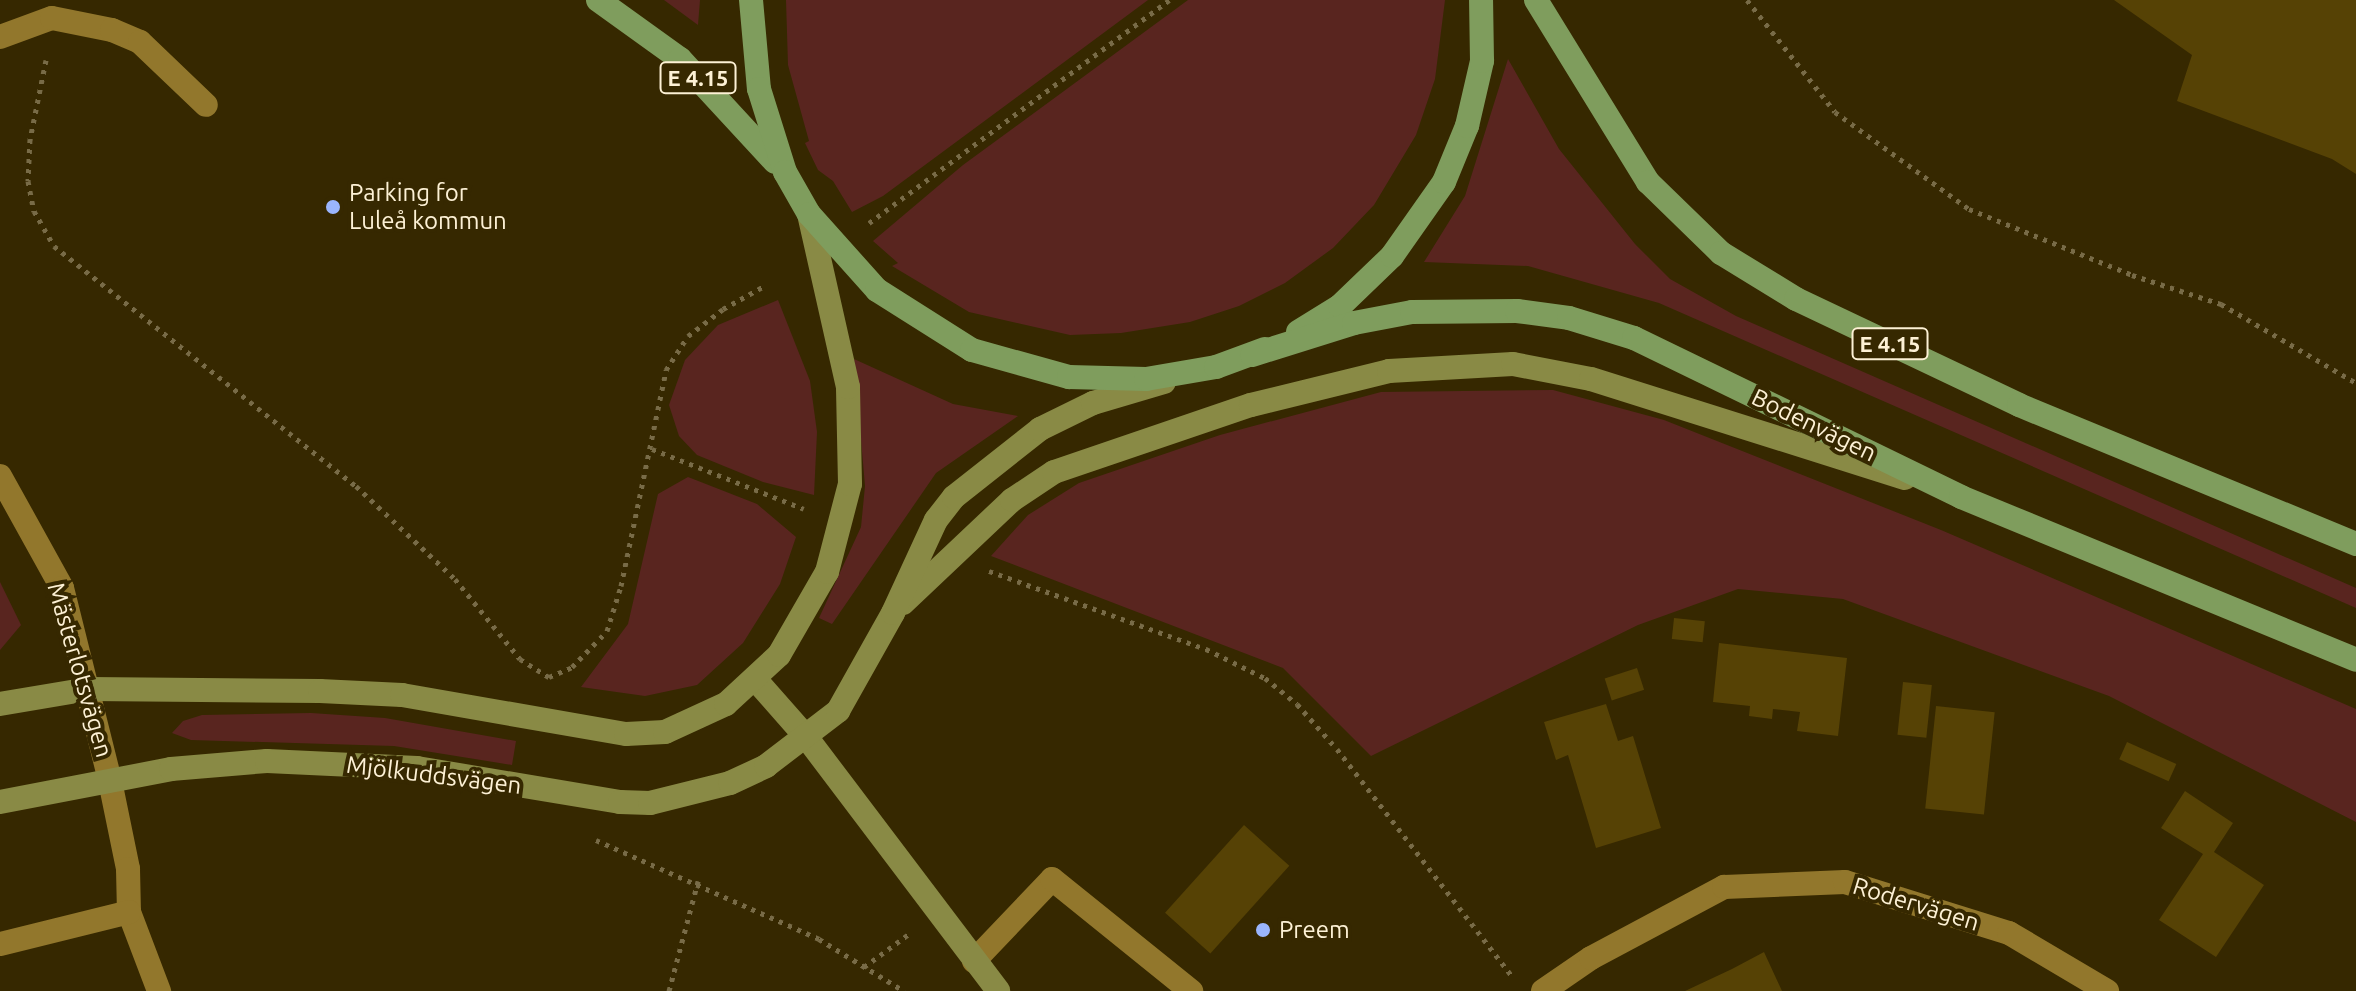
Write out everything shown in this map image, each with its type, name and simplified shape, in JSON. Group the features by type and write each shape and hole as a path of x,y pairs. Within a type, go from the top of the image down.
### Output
{"main road":[{"name":"E 4.15","path":"598,0 680,59 785,172"},
{"path":"751,0 759,89 785,172 809,214 877,290 972,350 1069,377 1146,379 1216,367 1252,355 1340,306 1392,256 1444,182 1467,126 1482,61 1481,0"},
{"name":"E 4.15","path":"1536,0 1648,182 1721,253 1796,299 2019,405 2356,544"},
{"name":"Bodenvägen","path":"1252,355 1354,323 1412,312 1517,311 1569,318 1634,338 1961,497 2356,660"}],"street":[{"path":"0,37 52,18 140,42 206,105"},
{"path":"0,704 89,689 402,695 626,734 665,732 693,722 726,704 779,655 827,572 850,484 848,387 809,214"},
{"path":"893,613 1012,500 1054,472 1315,386 1422,367 1513,364 1591,379 1961,497"},
{"name":"Mjölkuddsvägen","path":"0,802 222,763 344,762 650,803 730,783 807,738 838,711 893,613 936,520 996,459 1040,429 1093,403 1216,367"},
{"name":"Mästerlotsvägen","path":"0,476 62,588 110,781 128,869 129,912 159,991"},
{"path":"755,679 807,738 936,914 998,991"},
{"path":"974,961 1052,879 1191,991"},
{"name":"Rodervägen","path":"1543,991 1591,958 1724,887 1845,882 2009,933 2107,991"},
{"path":"0,944 129,912"}],"path":[{"path":"869,223 1169,0"},
{"path":"1747,0 1835,112 1969,209 2254,319 2356,383"},
{"path":"52,18 30,139 28,181 34,211 54,246 356,486 455,579 520,659 549,677 572,667 607,631 652,449 666,370 688,336 723,309 766,285"},
{"path":"652,449 815,513"},
{"path":"975,566 1206,649 1286,695 1337,749 1513,977 1511,991"},
{"path":"585,836 698,881 904,991"},
{"path":"669,991 698,881"},
{"path":"864,967 936,914"}],"shaded area":[{"path":"664,0 700,0 698,25"},
{"path":"786,0 1148,0 883,196 852,212 833,181 818,170 805,143 809,141 788,65"},
{"path":"1188,0 1445,0 1435,79 1416,135 1374,205 1333,248 1285,283 1239,306 1190,322 1121,333 1070,335 969,312 892,266 898,263 873,241 963,165"},
{"path":"1508,59 1559,149 1635,244 1670,279 1736,316 2356,588 2356,608 1659,303 1528,266 1424,262 1465,196"},
{"path":"778,300 810,381 817,432 814,495 763,482 697,455 679,436 669,405 685,360 718,325"},
{"path":"854,359 953,404 1018,416 936,473 832,624 819,618 861,527 865,486"},
{"path":"1553,390 1664,420 1941,530 2356,709 2356,822 2109,696 1843,599 1738,589 1638,625 1371,756 1283,668 991,556 1028,515 1079,483 1220,435 1381,392"},
{"path":"688,477 757,504 796,537 780,584 743,643 697,685 645,696 581,687 628,624 658,494"},
{"path":"0,582 21,625 0,650"},
{"path":"311,713 385,718 516,741 512,765 394,746 191,740 172,733 183,721 202,715"}],"building":[{"path":"2114,0 2356,0 2356,174 2332,159 2177,101 2192,55"},
{"path":"1674,618 1705,621 1703,642 1672,639"},
{"path":"1719,643 1847,658 1838,736 1797,731 1800,712 1773,709 1772,719 1749,716 1750,706 1713,702"},
{"path":"1637,668 1644,690 1612,700 1605,679"},
{"path":"1903,682 1932,685 1926,738 1897,735"},
{"path":"1606,704 1618,741 1633,736 1661,828 1596,848 1568,755 1556,760 1544,722"},
{"path":"1936,706 1995,712 1984,815 1925,808"},
{"path":"2127,742 2176,764 2169,781 2119,759"},
{"path":"2185,791 2233,823 2214,852 2264,885 2216,957 2159,920 2203,854 2161,828"},
{"path":"1244,825 1289,866 1210,954 1165,913"},
{"path":"1764,952 1782,991 1685,991 1732,969"}],"place":[{"name":"Parking for Luleå kommun","path":"333,207"},
{"name":"Preem","path":"1263,930"}]}
